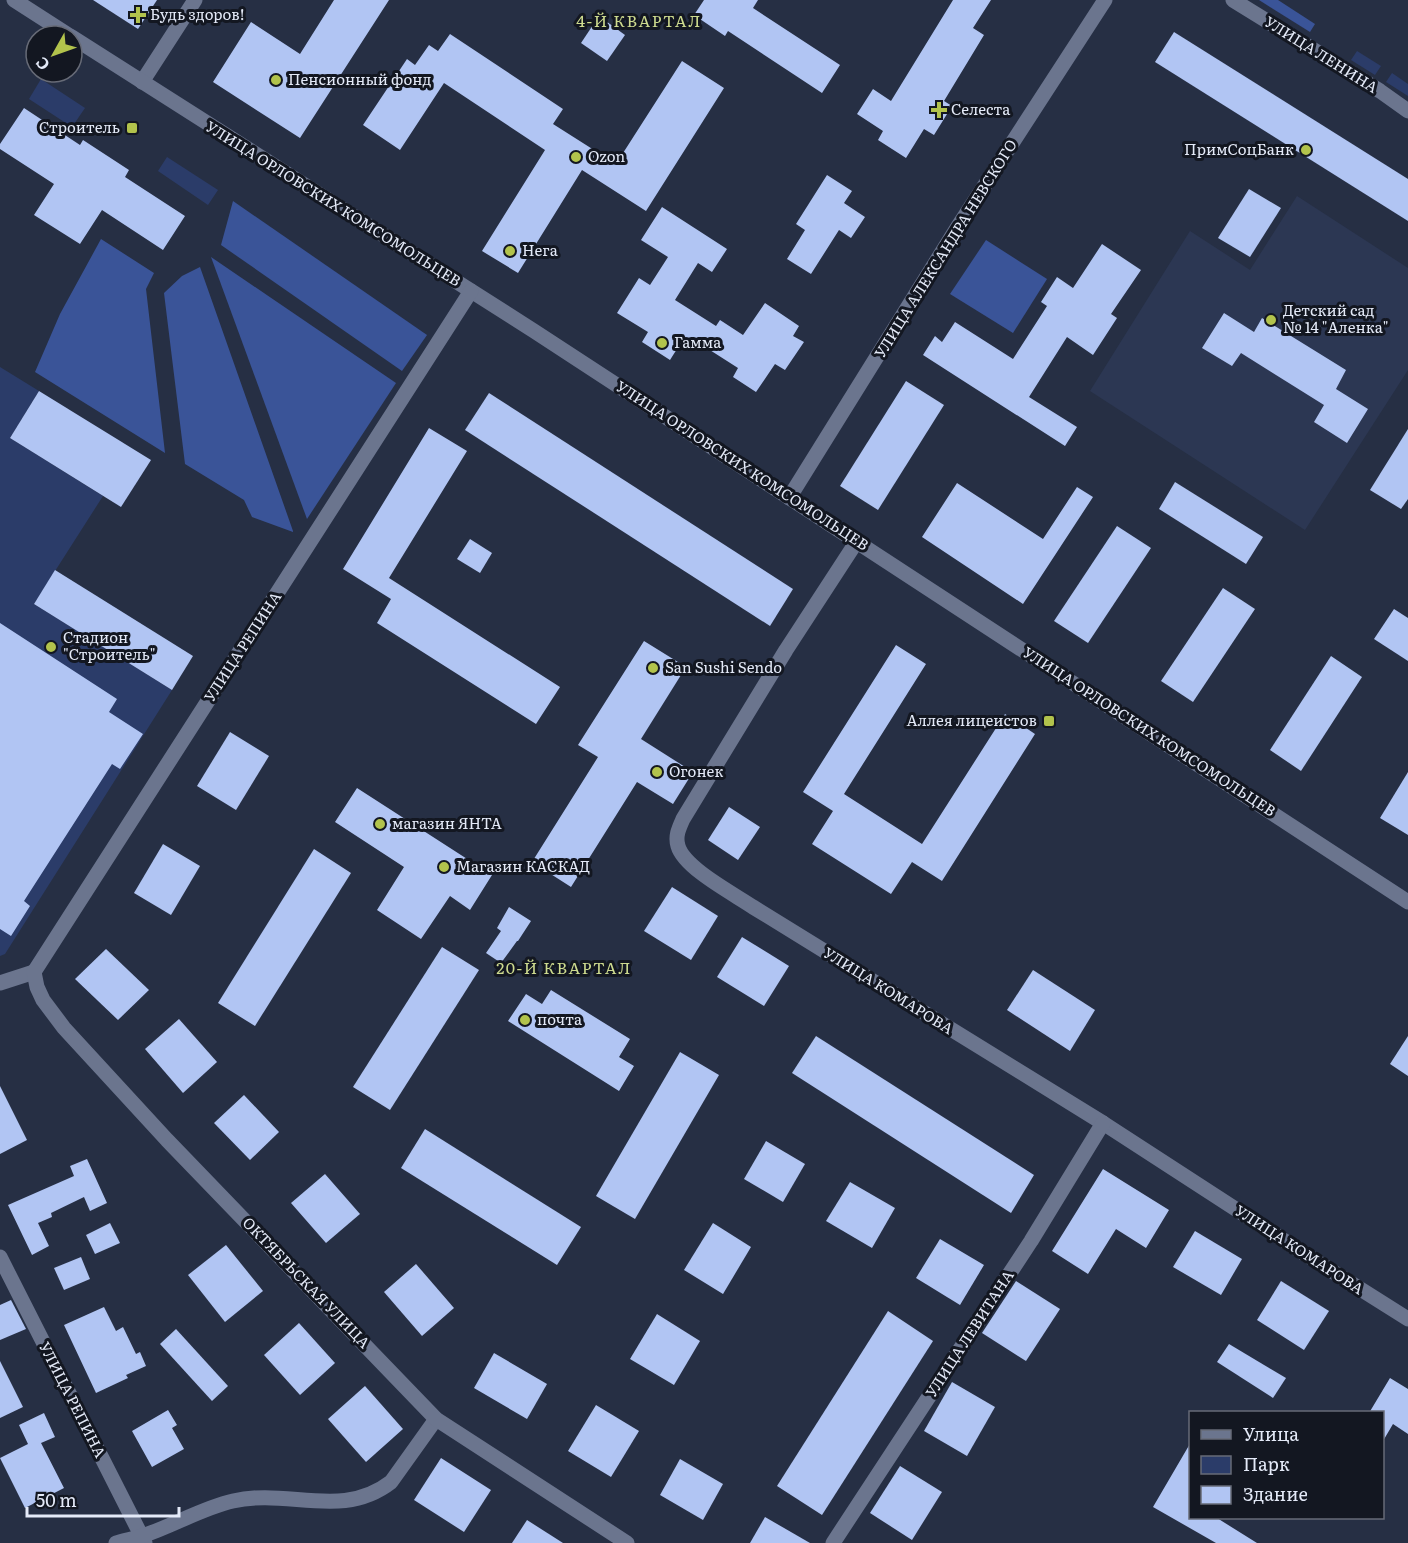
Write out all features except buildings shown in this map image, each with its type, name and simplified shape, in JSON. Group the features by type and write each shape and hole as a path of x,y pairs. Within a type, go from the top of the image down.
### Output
{"street":[{"name":"УЛИЦА ОРЛОВСКИХ КОМСОМОЛЬЦЕВ","path":"14,0 51,24"},
{"path":"142,82 195,0"},
{"name":"УЛИЦА АЛЕКСАНДРА НЕВСКОГО","path":"789,498 957,228 1105,0"},
{"name":"УЛИЦА ЛЕНИНА","path":"1233,0 1380,91 1408,111"},
{"name":"УЛИЦА ОРЛОВСКИХ КОМСОМОЛЬЦЕВ","path":"84,45 471,291 1408,902"},
{"name":"УЛИЦА РЕПИНА","path":"34,972 471,291"},
{"name":"УЛИЦА КОМАРОВА","path":"857,541 786,650 682,819 676,835 678,847 686,860 745,902 1103,1123 1408,1319"},
{"path":"0,983 34,972"},
{"name":"ОКТЯБРЬСКАЯ УЛИЦА","path":"34,972 43,1000 64,1028 175,1148 436,1419 627,1543"},
{"name":"УЛИЦА ЛЕВИТАНА","path":"833,1543 1031,1241 1103,1123"},
{"name":"УЛИЦА РЕПИНА","path":"0,1257 143,1540"},
{"path":"116,1543 143,1540 233,1501 266,1497 336,1502 360,1499 391,1482 436,1419"}],"shaded area":[{"path":"1259,0 1278,0 1315,24 1310,32"},
{"name":"Детский сад № 14 \"Аленка\"","path":"1297,196 1408,268 1408,370 1305,530 1090,391 1190,231 1250,270"},
{"path":"233,201 427,335 402,371 221,245"},
{"path":"101,239 154,273 146,289 165,453 35,372 60,314"},
{"path":"986,240 1047,279 1013,333 950,294"},
{"path":"211,257 396,383 307,519"},
{"path":"200,267 293,532 252,517 244,500 185,464 164,293 182,276"}],"green space":[{"path":"1357,51 1381,66 1375,75 1351,60"},
{"path":"1392,73 1408,84 1408,96 1386,82"},
{"path":"38,84 49,84 85,108 72,127 29,99"},
{"path":"167,157 218,190 208,205 158,171"},
{"name":"Стадион \"Строитель\"","path":"0,367 39,391 10,438 103,496 34,604 172,690 5,954 0,956"}],"place":[{"name":"Будь здоров!","path":"138,15"},
{"name":"Пенсионный фонд","path":"276,80"},
{"name":"Селеста","path":"939,110"},
{"name":"Строитель","path":"132,128"},
{"name":"ПримСоцБанк","path":"1306,150"},
{"name":"Ozon","path":"576,157"},
{"name":"Нега","path":"510,251"},
{"name":"Детский сад № 14 \"Аленка\"","path":"1271,320"},
{"name":"Гамма","path":"662,343"},
{"name":"Стадион \"Строитель\"","path":"51,647"},
{"name":"San Sushi Sendo","path":"653,668"},
{"name":"Аллея лицеистов","path":"1049,721"},
{"name":"Огонек","path":"657,772"},
{"name":"магазин ЯНТА","path":"380,824"},
{"name":"Магазин КАСКАД","path":"444,867"},
{"name":"почта","path":"525,1020"}],"district":[{"name":"4-Й КВАРТАЛ","path":"639,21"},
{"name":"20-Й КВАРТАЛ","path":"564,968"}]}
